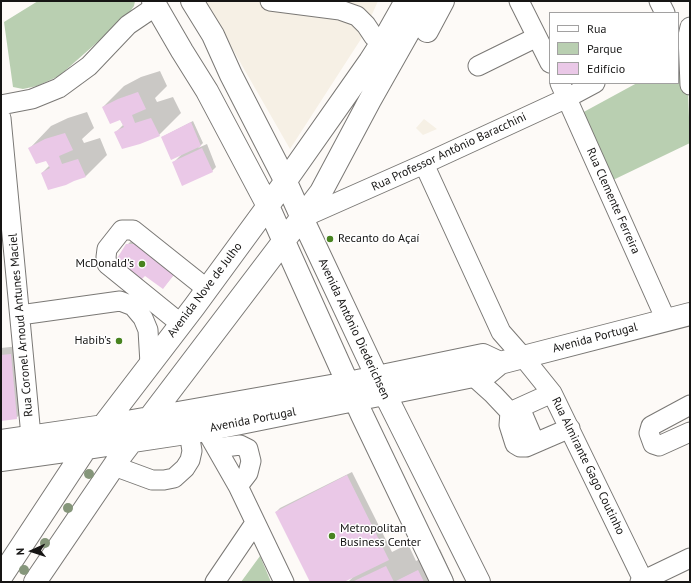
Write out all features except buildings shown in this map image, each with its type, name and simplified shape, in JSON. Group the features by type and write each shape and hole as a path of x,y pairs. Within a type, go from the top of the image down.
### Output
{"main road":[{"name":"Avenida Antônio Diederichsen","path":"178,1 201,41 231,75"},
{"name":"Avenida Antônio Diederichsen","path":"192,1 213,35 231,75 285,180 382,386 479,582"},
{"path":"370,61 374,37 390,1"},
{"name":"Avenida Nove de Julho","path":"1,577 86,448 181,324 268,206 370,61 406,1"},
{"path":"321,192 370,100 426,1"},
{"path":"35,582 131,441 302,218 392,92 443,1"},
{"path":"158,3 182,52 207,91 268,206 352,392 442,582"},
{"name":"Avenida Portugal","path":"1,460 198,431 352,392 382,386 488,373 500,362 690,314"},
{"name":"Avenida Portugal","path":"382,386 483,355 500,362"},
{"name":"Avenida Portugal","path":"1,441 149,418 352,392"}],"street":[{"path":"270,1 346,12 357,16 366,25 374,37"},
{"path":"519,1 549,61"},
{"path":"659,1 664,12"},
{"path":"1,105 32,99 58,88 89,66 128,25 158,3"},
{"path":"684,36 690,85"},
{"path":"478,66 537,37"},
{"name":"Rua Professor Antônio Baracchini","path":"302,218 424,164 564,90 591,84"},
{"name":"Rua Clemente Ferreira","path":"564,90 666,320"},
{"name":"Rua Coronel Arnoud Antunes Maciel","path":"1,118 31,436"},
{"name":"Rua Almirante Gago Coutinho","path":"424,164 501,332 552,393 643,581"},
{"path":"181,324 107,264 107,249 122,230 133,230 207,289"},
{"path":"20,315 120,301 133,306 143,318 148,330 150,364"},
{"path":"473,376 493,394 515,410"},
{"path":"552,393 515,410 508,425 515,444 520,447 526,447 570,428"},
{"path":"690,405 651,426 649,433 653,444 659,446 690,432"},
{"path":"114,466 152,480 174,478 185,468 190,460 198,431 218,448 284,582"},
{"path":"218,448 240,445 248,449 251,461 248,473 238,486"},
{"path":"215,582 255,522"},
{"path":"643,581 690,558"}],"shaded area":[{"path":"205,1 378,1 361,39 290,149"},
{"path":"424,119 437,129 423,135 416,128"}],"green space":[{"path":"38,1 135,1 134,6 127,16 59,76 37,86 23,89 13,87 4,22"},
{"path":"679,60 687,66 690,143 613,180 580,114 635,84 679,84"},
{"path":"260,556 271,582 241,582"}],"place":[{"name":"Recanto do Açaí","path":"330,239"},
{"name":"McDonald's","path":"142,264"},
{"name":"Habib's","path":"119,341"},
{"name":"Metropolitan Business Center","path":"332,536"}]}
